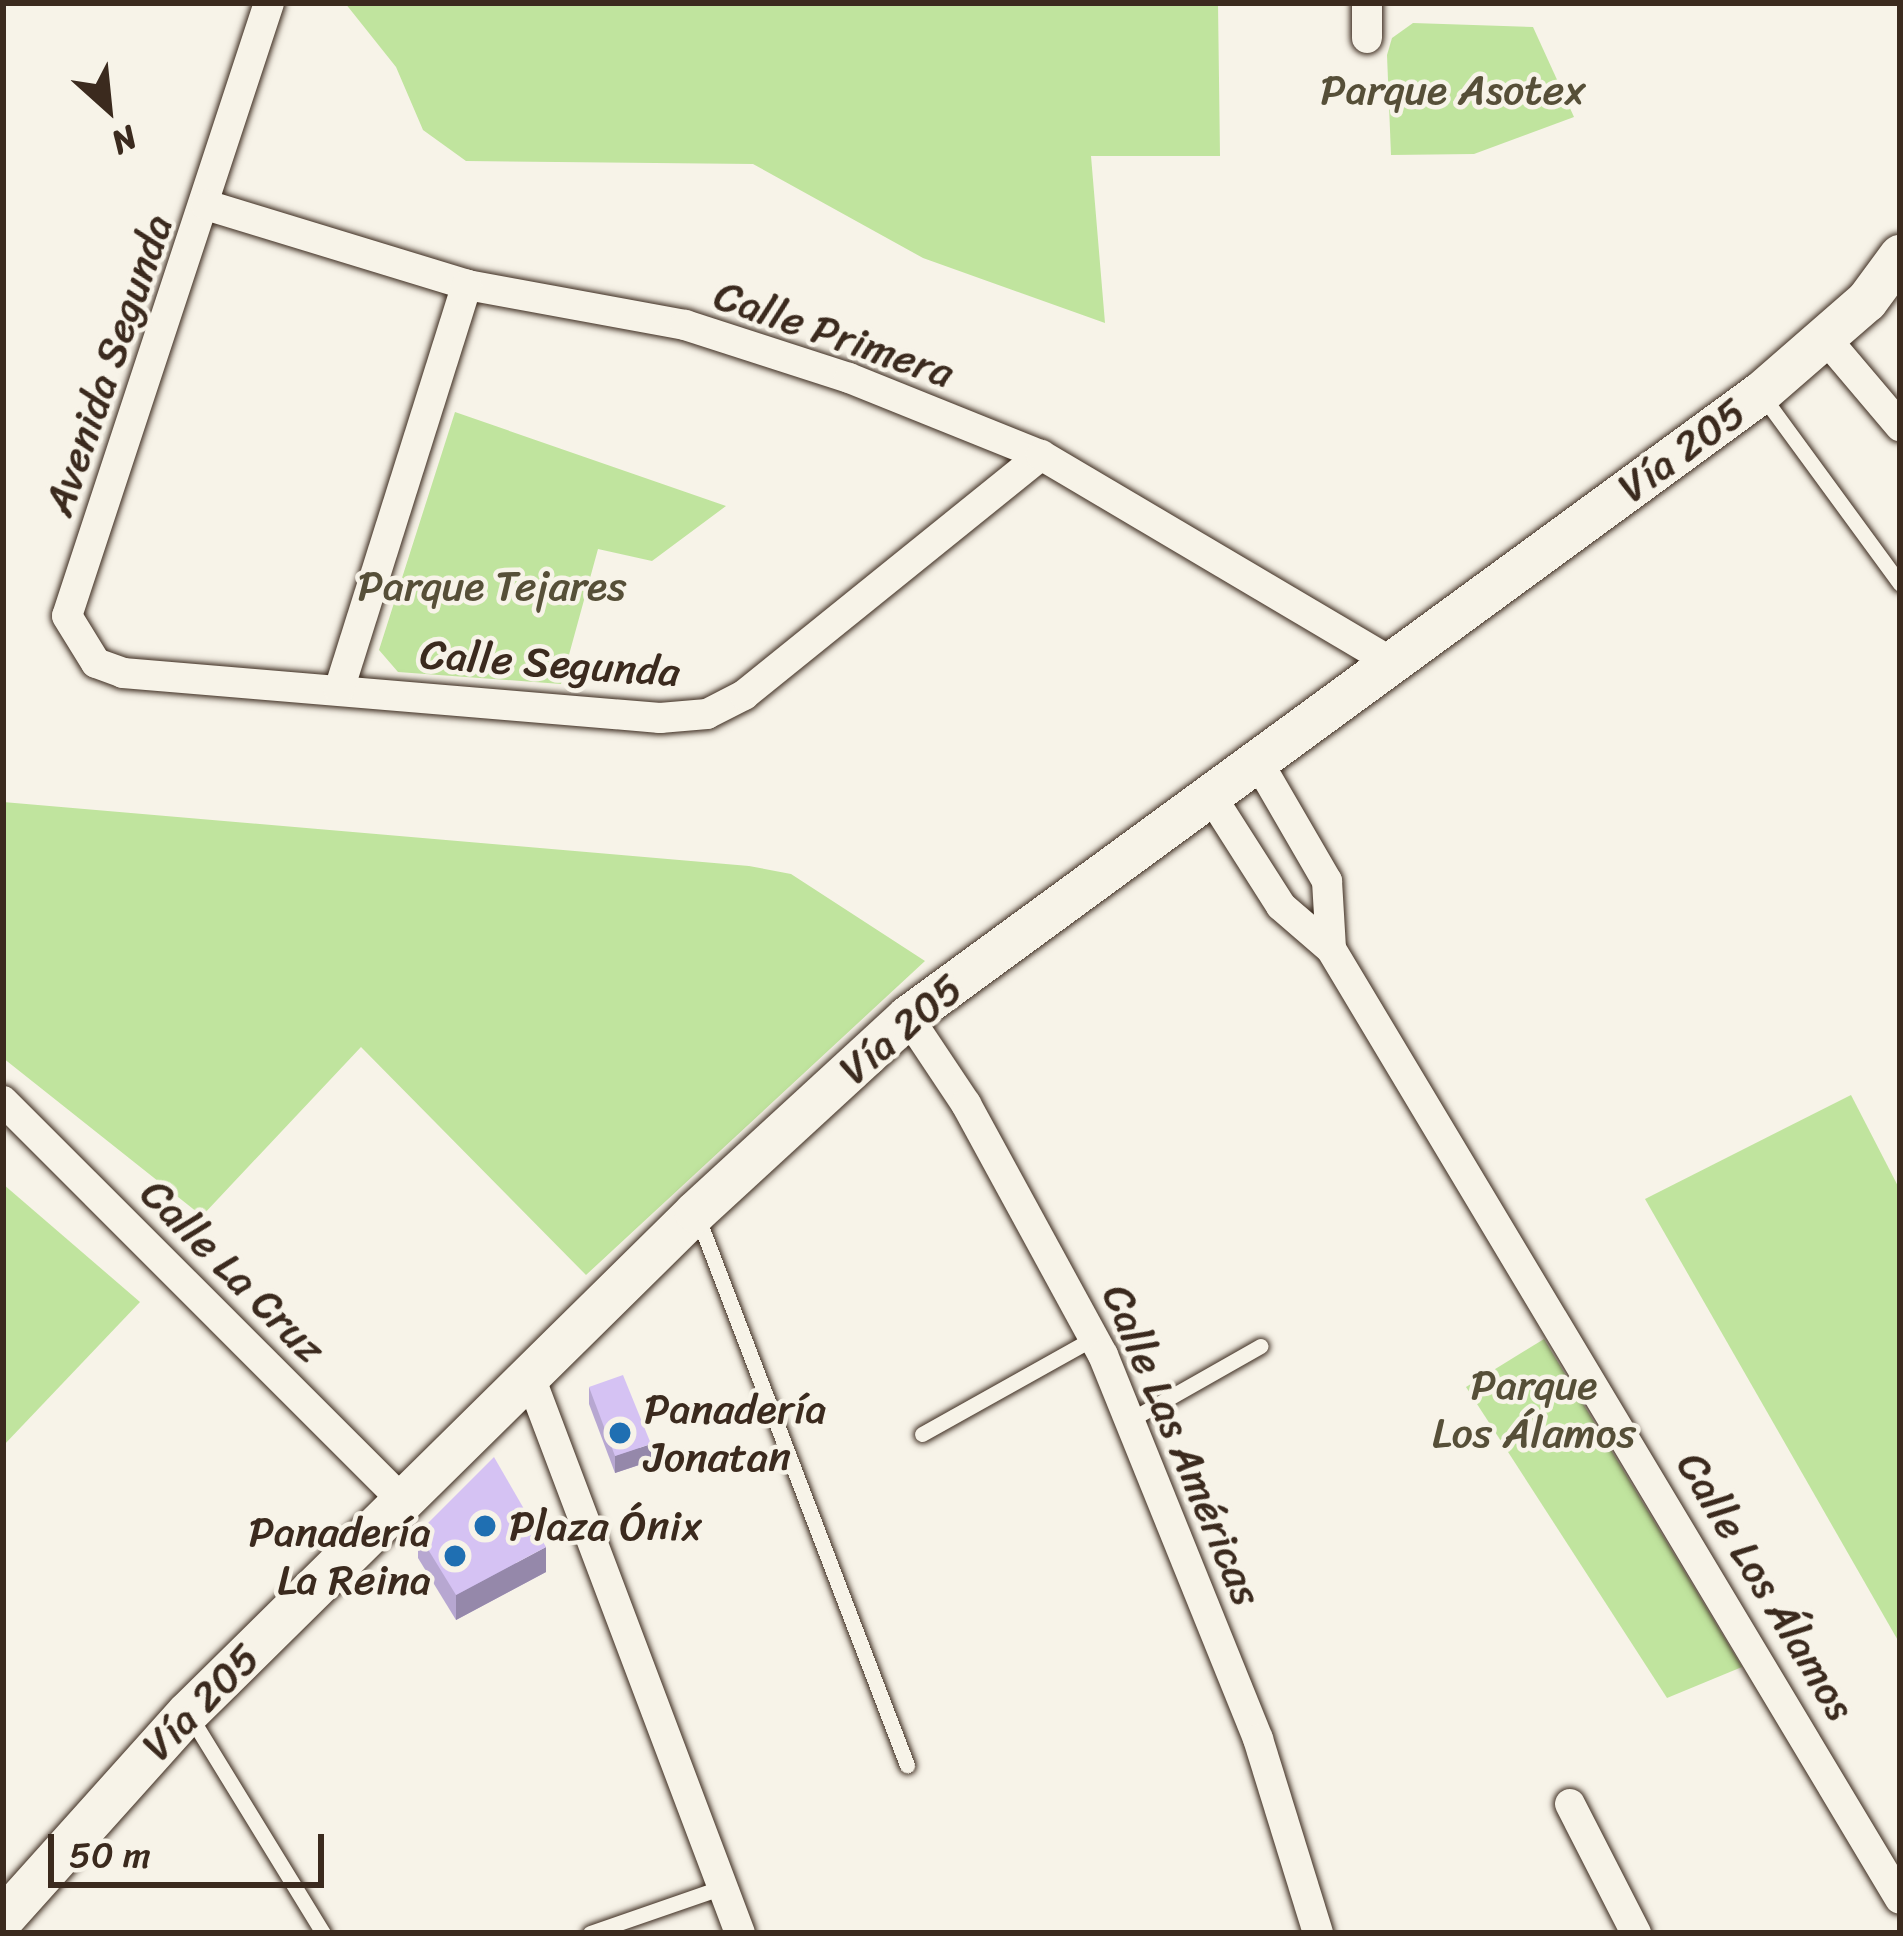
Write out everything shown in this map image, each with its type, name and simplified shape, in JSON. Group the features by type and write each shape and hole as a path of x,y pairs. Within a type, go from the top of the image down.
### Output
{"main road":[{"name":"Vía 205","path":"3,1919 188,1713 696,1212 908,1018 1258,762 1388,660 1761,393 1827,340 1900,256"}],"street":[{"name":"Avenida Segunda","path":"67,616 269,3"},
{"path":"1367,3 1367,38"},
{"name":"Calle Primera","path":"206,205 467,285 685,326 849,378 1041,455 1388,660"},
{"path":"339,690 467,285"},
{"path":"1827,340 1900,426"},
{"name":"Calle Segunda","path":"67,616 96,663 123,673 659,718 706,714 744,695 1041,455"},
{"path":"1258,762 1327,881 1331,949"},
{"path":"1211,796 1280,906 1331,949"},
{"name":"Calle Los Álamos","path":"1331,949 1900,1899"},
{"name":"Calle Las Américas","path":"908,1018 966,1104 1094,1338 1258,1739 1318,1933"},
{"name":"Calle La Cruz","path":"3,1101 403,1501"},
{"path":"530,1377 740,1933"},
{"path":"1570,1804 1636,1933"}],"lane":[{"path":"1761,393 1900,584"},
{"path":"696,1212 907,1765"},
{"path":"922,1434 1094,1338"},
{"path":"1130,1420 1260,1346"},
{"path":"188,1713 323,1933"},
{"path":"590,1933 722,1886"}],"green space":[{"path":"345,3 1218,3 1220,156 1091,156 1105,323 923,258 753,164 466,161 423,130 396,67"},
{"name":"Parque Asotex","path":"1413,23 1533,27 1574,117 1474,154 1391,155 1387,55 1392,38"},
{"name":"Parque Tejares","path":"455,412 726,506 652,561 598,549 561,684 398,672 379,650"},
{"path":"3,802 749,866 791,874 925,961 586,1275 361,1047 202,1216 3,1058"},
{"path":"1851,1095 1900,1190 1900,1644 1645,1199"},
{"path":"3,1184 140,1302 3,1446"},
{"name":"Parque Los Álamos","path":"1544,1339 1742,1667 1667,1698 1466,1387"}],"building":[{"name":"Panadería Jonatan","path":"623,1375 651,1444 615,1456 589,1387"},
{"name":"Plaza Ónix","path":"494,1457 546,1547 456,1595 418,1533"}],"place":[{"name":"Panadería Jonatan","path":"620,1433"},
{"name":"Plaza Ónix","path":"485,1526"},
{"name":"Panadería La Reina","path":"455,1556"}]}
